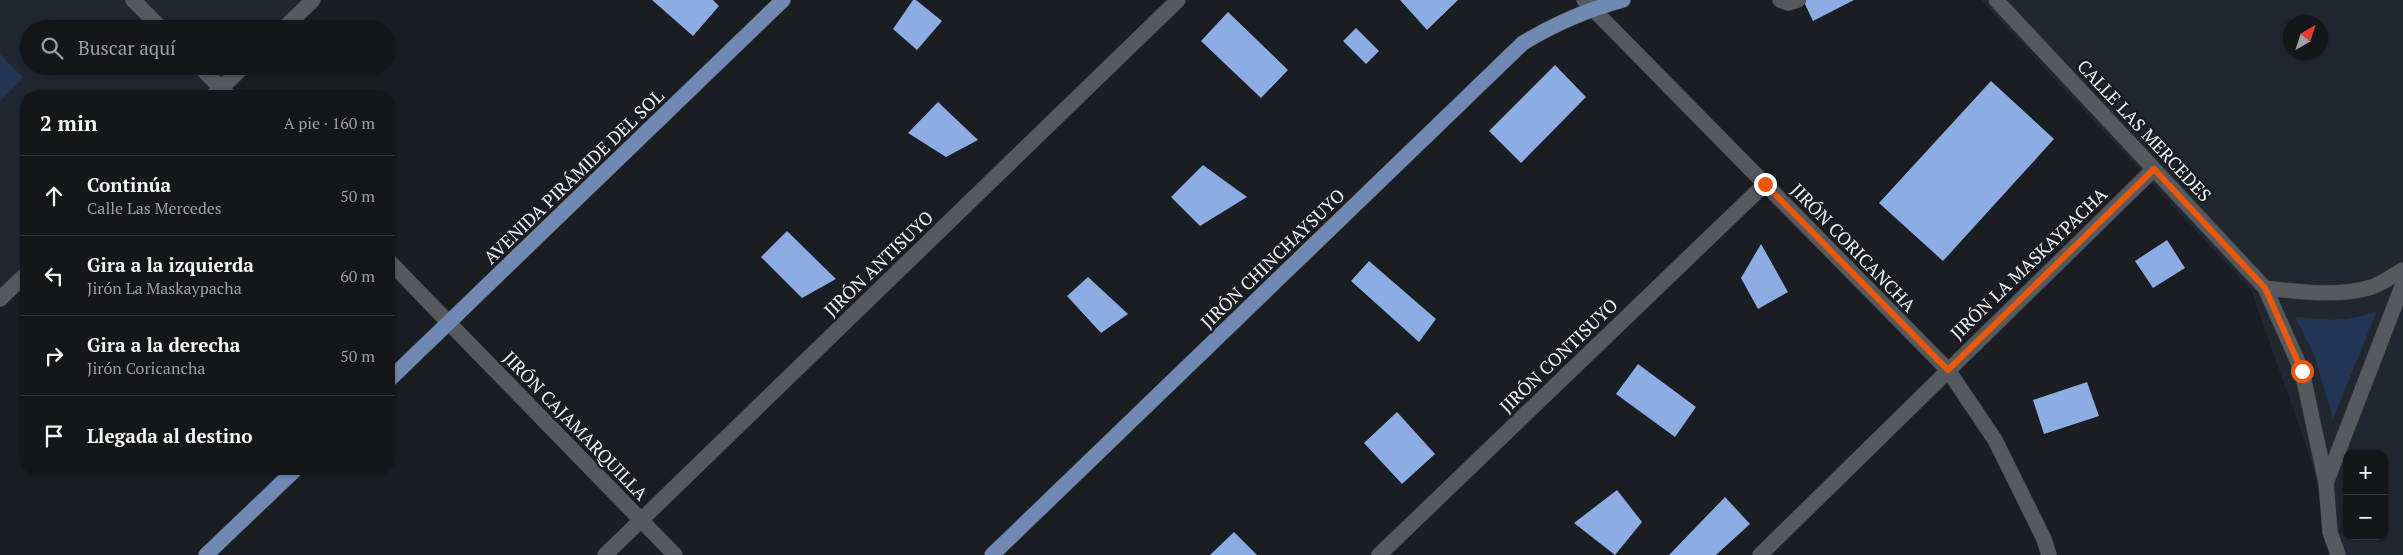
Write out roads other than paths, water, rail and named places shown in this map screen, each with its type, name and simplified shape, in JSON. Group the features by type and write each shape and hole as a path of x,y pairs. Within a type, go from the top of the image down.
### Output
{"main road":[{"name":"AVENIDA PIRÁMIDE DEL SOL","path":"395,374 783,0"},
{"name":"JIRÓN CHINCHAYSUYO","path":"992,555 1523,43 1588,4 1623,0"},
{"path":"206,555 290,475"}],"street":[{"path":"133,0 153,20"},
{"path":"292,20 313,0"},
{"name":"JIRÓN ANTISUYO","path":"605,555 1178,0"},
{"path":"1780,0 1788,3 1798,0"},
{"name":"CALLE LAS MERCEDES","path":"1996,0 2265,288 2302,371 2326,483 2330,532 2338,555"},
{"name":"JIRÓN CORICANCHA","path":"1588,4 1948,370 1995,440 2044,540 2049,555"},
{"path":"206,75 218,90"},
{"path":"224,90 237,75"},
{"name":"JIRÓN LA MASKAYPACHA","path":"1760,555 2154,169"},
{"name":"JIRÓN CONTISUYO","path":"1379,555 1765,184"},
{"name":"JIRÓN CAJAMARQUILLA","path":"395,267 675,555"},
{"path":"2265,288 2306,294 2336,292 2372,287 2403,270"},
{"path":"0,299 20,280"},
{"path":"2326,483 2403,284"}]}
